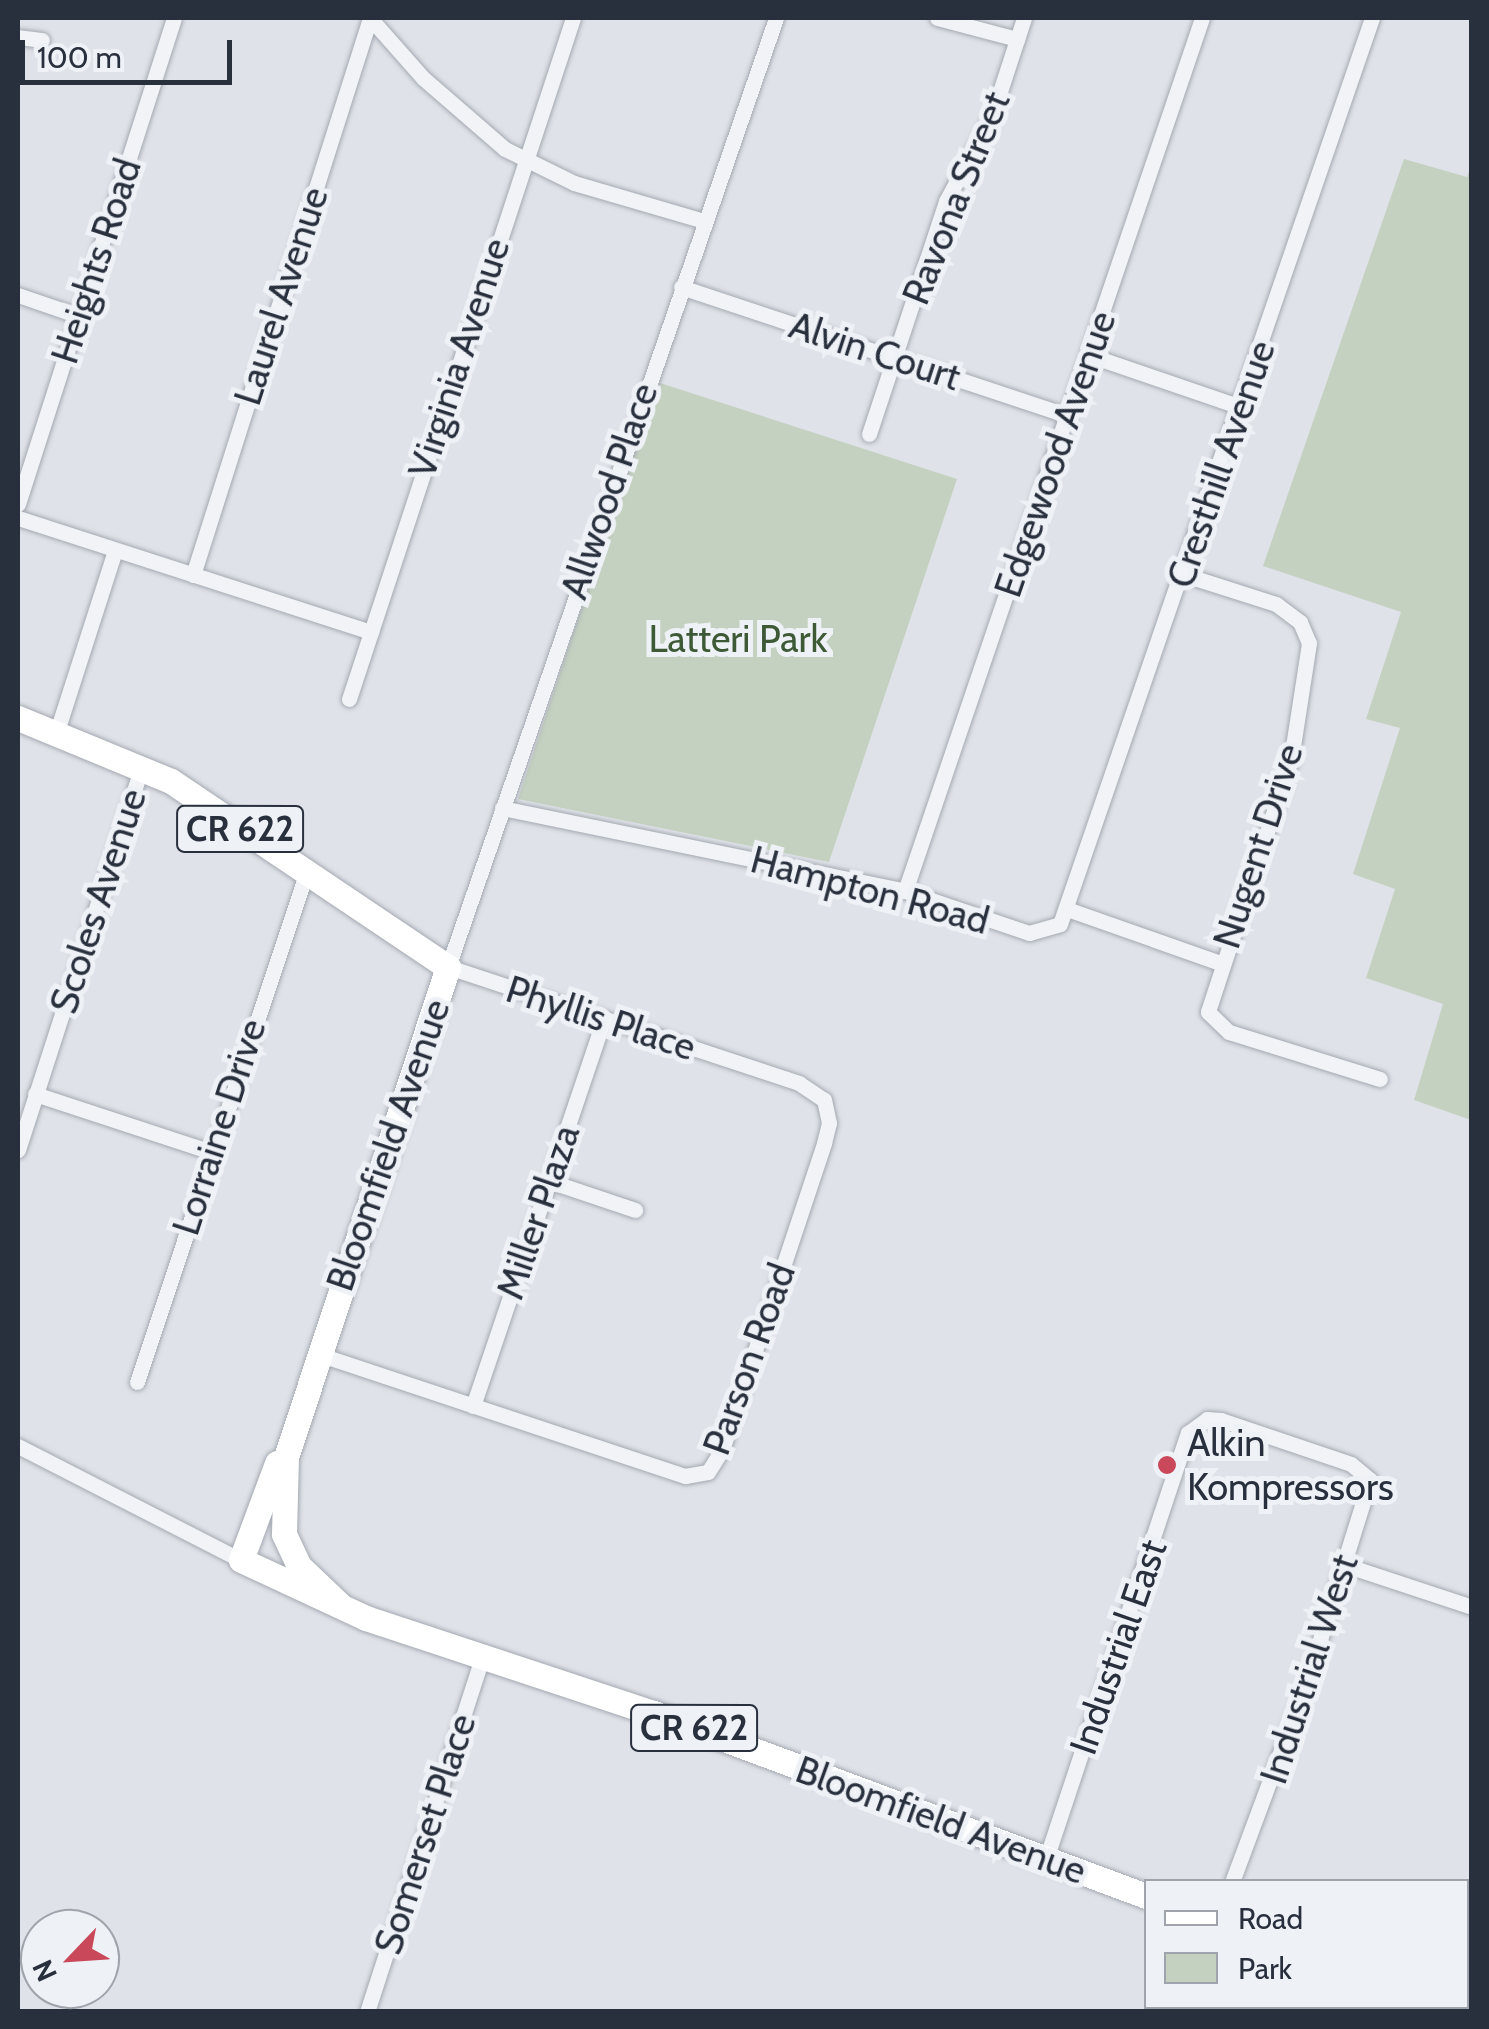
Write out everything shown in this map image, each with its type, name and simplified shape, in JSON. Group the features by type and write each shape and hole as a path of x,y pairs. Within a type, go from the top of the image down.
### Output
{"main road":[{"name":"Bloomfield Avenue","path":"18,718 142,766 448,967 286,1458 284,1534 300,1566 340,1605"},
{"name":"Bloomfield Avenue","path":"286,1458 275,1464 242,1560 340,1605 1047,1856 1144,1895"}],"street":[{"name":"Heights Road","path":"18,504 174,18"},
{"path":"370,18 465,118 522,158 574,183 704,221"},
{"name":"Laurel Avenue","path":"193,574 370,18"},
{"name":"Virginia Avenue","path":"348,700 522,158 573,18"},
{"name":"Allwood Place","path":"448,967 776,18"},
{"path":"937,18 1017,39"},
{"name":"Ravona Street","path":"869,434 946,202 992,116 1024,18"},
{"name":"Edgewood Avenue","path":"905,891 1202,18"},
{"name":"Cresthill Avenue","path":"1066,909 1372,18"},
{"path":"18,37 42,40"},
{"name":"Alvin Court","path":"681,287 1068,416"},
{"path":"18,295 78,316"},
{"path":"1089,355 1240,407"},
{"path":"18,518 370,632"},
{"path":"57,731 115,550"},
{"name":"Nugent Drive","path":"1182,574 1276,604 1300,622 1310,643 1291,759 1220,963 1208,1012 1220,1029 1380,1079"},
{"name":"Scoles Avenue","path":"18,1150 142,766"},
{"name":"Hampton Road","path":"502,808 905,891 1029,933 1046,933 1066,909"},
{"name":"Lorraine Drive","path":"137,1382 210,1152 306,874"},
{"path":"1066,909 1220,963"},
{"name":"Phyllis Place","path":"448,967 755,1069"},
{"name":"Miller Plaza","path":"473,1406 604,1019"},
{"name":"Parson Road","path":"318,1354 685,1476 716,1463 829,1123 824,1100 813,1090 755,1069"},
{"path":"36,1094 210,1152"},
{"path":"549,1182 635,1210"},
{"name":"Industrial East","path":"1047,1856 1188,1433 1207,1419 1238,1426"},
{"name":"Industrial West","path":"1233,1879 1345,1565 1370,1480 1349,1463 1238,1426"},
{"path":"18,1446 242,1560"},
{"path":"1345,1565 1472,1607"},
{"name":"Somerset Place","path":"366,2012 483,1656"}],"green space":[{"path":"1404,159 1467,177 1471,166 1471,1120 1414,1100 1443,1004 1366,978 1395,889 1353,874 1400,728 1366,719 1401,612 1263,566"},
{"name":"Latteri Park","path":"657,382 957,479 829,862 518,799"}],"railway":[{"path":"1188,2012 1196,2009"}],"place":[{"name":"Alkin Kompressors","path":"1167,1465"}]}
